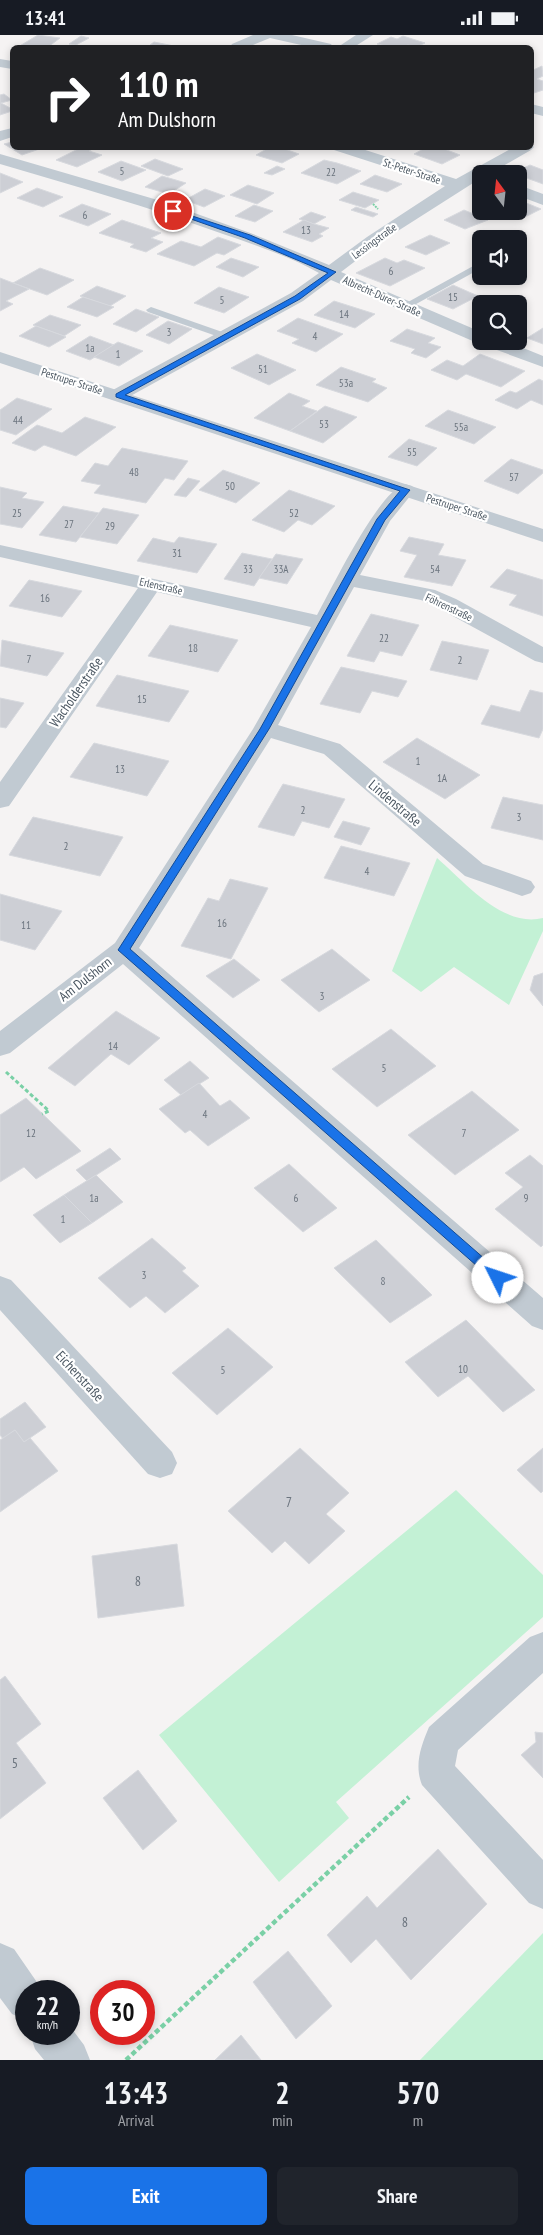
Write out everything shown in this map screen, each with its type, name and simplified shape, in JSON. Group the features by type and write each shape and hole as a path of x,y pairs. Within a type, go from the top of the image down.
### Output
{"street":[{"path":"242,45 265,35"},
{"path":"274,35 317,45"},
{"path":"348,45 366,35"},
{"name":"St.-Peter-Straße","path":"348,150 457,185"},
{"name":"Lessingstraße","path":"495,165 521,150"},
{"name":"Albrecht-Dürer-Straße","path":"3,161 155,204 248,237 333,272 345,281 404,307 472,334"},
{"name":"Lessingstraße","path":"118,395 297,297 333,272 373,240 457,185 472,178"},
{"path":"528,194 543,200"},
{"path":"511,350 543,363"},
{"name":"Pestruper Straße","path":"0,357 543,536"},
{"name":"Am Dulshorn","path":"3,1045 124,950 265,729 381,519 406,490"},
{"name":"Erlenstraße","path":"0,551 322,623"},
{"name":"Föhrenstraße","path":"347,579 427,595 448,604 543,656"},
{"name":"Wacholderstraße","path":"0,800 152,584"},
{"name":"Lindenstraße","path":"265,729 332,749 474,870 522,887"},
{"path":"124,950 543,1317"},
{"name":"Eichenstraße","path":"0,1289 160,1463"},
{"path":"543,1649 442,1740 435,1772 543,1889"},
{"path":"0,1963 15,1984"},
{"path":"58,2045 69,2060"}],"lane":[{"path":"404,307 472,270"},
{"path":"151,310 226,336"}],"path":[{"path":"3,1045 49,1111 42,1114"},
{"path":"126,2060 370,1835 435,1772"}],"green space":[{"path":"437,858 485,901 499,910 513,916 528,919 543,918 543,931 509,1005 454,967 421,992 392,971"},
{"path":"456,1490 543,1575 543,1617 336,1802 349,1818 279,1882 159,1735"},
{"path":"543,1933 543,2060 420,2060"}],"building":[{"path":"38,35 60,38 51,45 21,45"},
{"path":"81,36 89,38 76,45 69,44"},
{"path":"403,36 425,43 420,45 377,44 391,37 397,39"},
{"path":"154,42 169,45 150,45"},
{"path":"542,66 543,76 537,79 543,81 543,90 534,93 534,70"},
{"path":"4,94 10,98 10,101 1,103 10,108 10,112 0,115 0,95"},
{"path":"14,150 36,150 22,155"},
{"path":"76,150 91,150 89,151 102,155 77,167 56,160"},
{"path":"265,150 288,150 299,154 282,163 256,155"},
{"path":"421,150 447,150 460,155 442,164 414,154"},
{"path":"155,159 183,169 168,176 141,166"},
{"path":"324,160 361,171 337,184 301,173"},
{"path":"121,161 146,170 122,181 98,172"},
{"path":"277,166 285,169 272,175 264,173"},
{"path":"528,166 543,170 543,184 528,178"},
{"path":"0,173 23,182 0,193"},
{"path":"375,175 402,184 387,192 360,184"},
{"path":"162,176 186,183 169,194 145,187"},
{"path":"248,185 274,193 257,204 230,195"},
{"path":"37,188 63,197 43,207 17,198"},
{"path":"205,189 225,196 204,207 185,200"},
{"path":"353,192 379,200 365,208 339,200"},
{"path":"82,204 111,214 88,226 59,216"},
{"path":"528,204 541,209 528,216"},
{"path":"254,205 273,211 255,222 235,216"},
{"path":"356,207 378,214 373,217 351,210"},
{"path":"464,210 472,213 472,220 488,220 465,229 444,220"},
{"path":"311,212 326,217 314,224 299,219"},
{"path":"122,220 161,233 151,238 163,242 146,252 130,247 134,244 99,233"},
{"path":"304,220 329,228 319,234 323,236 312,242 283,232"},
{"path":"430,235 450,243 426,255 405,247"},
{"path":"218,237 241,245 224,255 217,253 194,266 157,254 181,241 201,247"},
{"path":"231,258 259,267 243,277 216,267"},
{"path":"385,258 397,263 404,260 425,268 390,286 356,273"},
{"path":"40,268 74,280 47,295 13,283"},
{"path":"0,278 29,289 6,301 13,304 0,311"},
{"path":"453,285 476,295 472,295 472,299 453,309 427,299"},
{"path":"97,286 126,296 110,306 80,296"},
{"path":"219,287 249,297 224,313 194,303"},
{"path":"83,297 114,307 97,317 67,307"},
{"path":"334,301 375,314 355,328 314,315"},
{"path":"136,309 159,317 136,332 113,324"},
{"path":"50,315 81,325 64,336 33,325"},
{"path":"298,318 343,334 316,352 292,343 299,339 277,331"},
{"path":"168,321 192,329 169,344 146,335"},
{"path":"36,326 66,337 49,347 19,336"},
{"path":"543,328 543,344 527,338"},
{"path":"407,329 435,338 428,343 441,347 426,358 411,353 415,349 390,341"},
{"path":"90,336 114,345 90,360 66,351"},
{"path":"118,342 143,351 119,366 94,357"},
{"path":"257,354 296,370 269,385 231,368"},
{"path":"480,354 525,371 501,387 466,374 457,380 431,370 447,360 463,366"},
{"path":"341,367 376,379 372,382 387,388 368,402 316,385"},
{"path":"539,379 543,381 543,405 531,400 517,409 495,400 510,391 516,393"},
{"path":"289,393 310,401 302,406 317,411 290,431 254,418"},
{"path":"17,398 52,409 16,435 0,430 0,410"},
{"path":"325,406 357,417 323,443 290,431"},
{"path":"448,410 496,427 474,444 425,426"},
{"path":"85,417 116,427 76,456 44,445 35,451 12,443 37,425 62,433"},
{"path":"409,439 437,448 417,466 388,457"},
{"path":"122,448 188,461 174,480 165,478 146,503 94,493 101,485 81,481 95,463 108,466"},
{"path":"511,459 543,470 543,473 518,494 484,481"},
{"path":"223,470 260,483 236,503 199,490"},
{"path":"188,478 200,481 186,497 174,495"},
{"path":"0,487 27,493 22,498 44,502 22,528 0,524"},
{"path":"289,490 335,506 312,525 298,520 284,532 252,520"},
{"path":"63,506 99,513 76,542 39,535"},
{"path":"103,508 139,515 117,544 80,537"},
{"path":"179,537 217,544 197,573 137,561 153,538 174,543"},
{"path":"409,537 444,544 438,555 466,560 452,586 404,577 417,555 400,551"},
{"path":"242,553 272,559 254,586 224,579"},
{"path":"276,554 303,559 287,584 259,578"},
{"path":"507,569 543,580 543,616 509,605 517,595 490,587"},
{"path":"29,580 82,591 62,617 9,606"},
{"path":"371,614 419,625 402,656 380,651 374,662 347,656"},
{"path":"170,625 238,640 218,672 148,656"},
{"path":"2,640 64,653 47,676 0,666"},
{"path":"442,641 489,650 477,680 430,670"},
{"path":"341,667 407,681 398,697 372,691 360,713 320,704"},
{"path":"117,675 189,691 169,722 96,706"},
{"path":"530,690 543,693 543,729 539,738 481,724 491,705 520,712"},
{"path":"0,698 24,703 6,728 0,727"},
{"path":"417,738 480,775 445,799 383,762"},
{"path":"94,743 169,761 147,796 70,777"},
{"path":"283,784 345,799 329,828 302,821 294,836 258,827"},
{"path":"503,797 543,805 543,840 491,828"},
{"path":"33,817 123,837 100,876 9,855"},
{"path":"343,821 370,828 361,845 334,837"},
{"path":"341,846 410,863 394,896 324,878"},
{"path":"230,879 268,888 231,959 181,946 208,898 219,901"},
{"path":"0,894 62,911 35,950 0,940"},
{"path":"332,949 370,980 319,1012 281,980"},
{"path":"234,959 260,980 233,998 206,976"},
{"path":"543,973 543,1006 530,990 534,976"},
{"path":"116,1011 160,1038 129,1065 111,1054 75,1086 48,1068"},
{"path":"391,1029 436,1066 377,1107 332,1069"},
{"path":"190,1061 209,1078 181,1095 164,1080"},
{"path":"199,1083 220,1106 230,1100 250,1118 208,1146 190,1130 185,1133 159,1109"},
{"path":"472,1091 519,1130 455,1175 408,1135"},
{"path":"26,1098 81,1151 36,1179 24,1167 0,1182 0,1115"},
{"path":"110,1148 121,1159 87,1181 76,1170"},
{"path":"530,1155 543,1166 543,1245 541,1247 495,1209 523,1187 505,1173"},
{"path":"289,1164 337,1208 303,1232 254,1188"},
{"path":"96,1175 123,1202 92,1223 64,1195"},
{"path":"64,1195 92,1223 60,1243 33,1215"},
{"path":"152,1238 186,1268 182,1271 199,1286 165,1313 146,1296 130,1308 98,1278"},
{"path":"376,1240 432,1295 390,1323 334,1268"},
{"path":"466,1320 535,1390 503,1412 468,1376 438,1397 405,1362"},
{"path":"228,1328 273,1367 217,1415 172,1373"},
{"path":"25,1402 46,1427 24,1442 15,1430 3,1439 0,1435 0,1419"},
{"path":"15,1430 24,1442 30,1438 58,1471 0,1512 0,1440"},
{"path":"300,1448 349,1493 326,1514 345,1531 309,1564 285,1541 272,1553 228,1511"},
{"path":"543,1448 543,1491 541,1493 517,1470"},
{"path":"177,1544 184,1606 98,1618 92,1556"},
{"path":"5,1676 41,1724 16,1743 46,1783 0,1819 0,1680"},
{"path":"535,1732 543,1733 543,1778 521,1755 536,1742"},
{"path":"138,1770 177,1821 143,1850 103,1798"},
{"path":"438,1849 487,1904 411,1980 376,1939 351,1963 327,1935 367,1896 377,1908"},
{"path":"288,1951 332,2006 296,2039 253,1982"},
{"path":"241,2035 261,2060 215,2060"}],"route":[{"path":"173,211 248,237 333,272 297,297 118,395 406,490 381,519 265,729 124,950 498,1278"}]}
